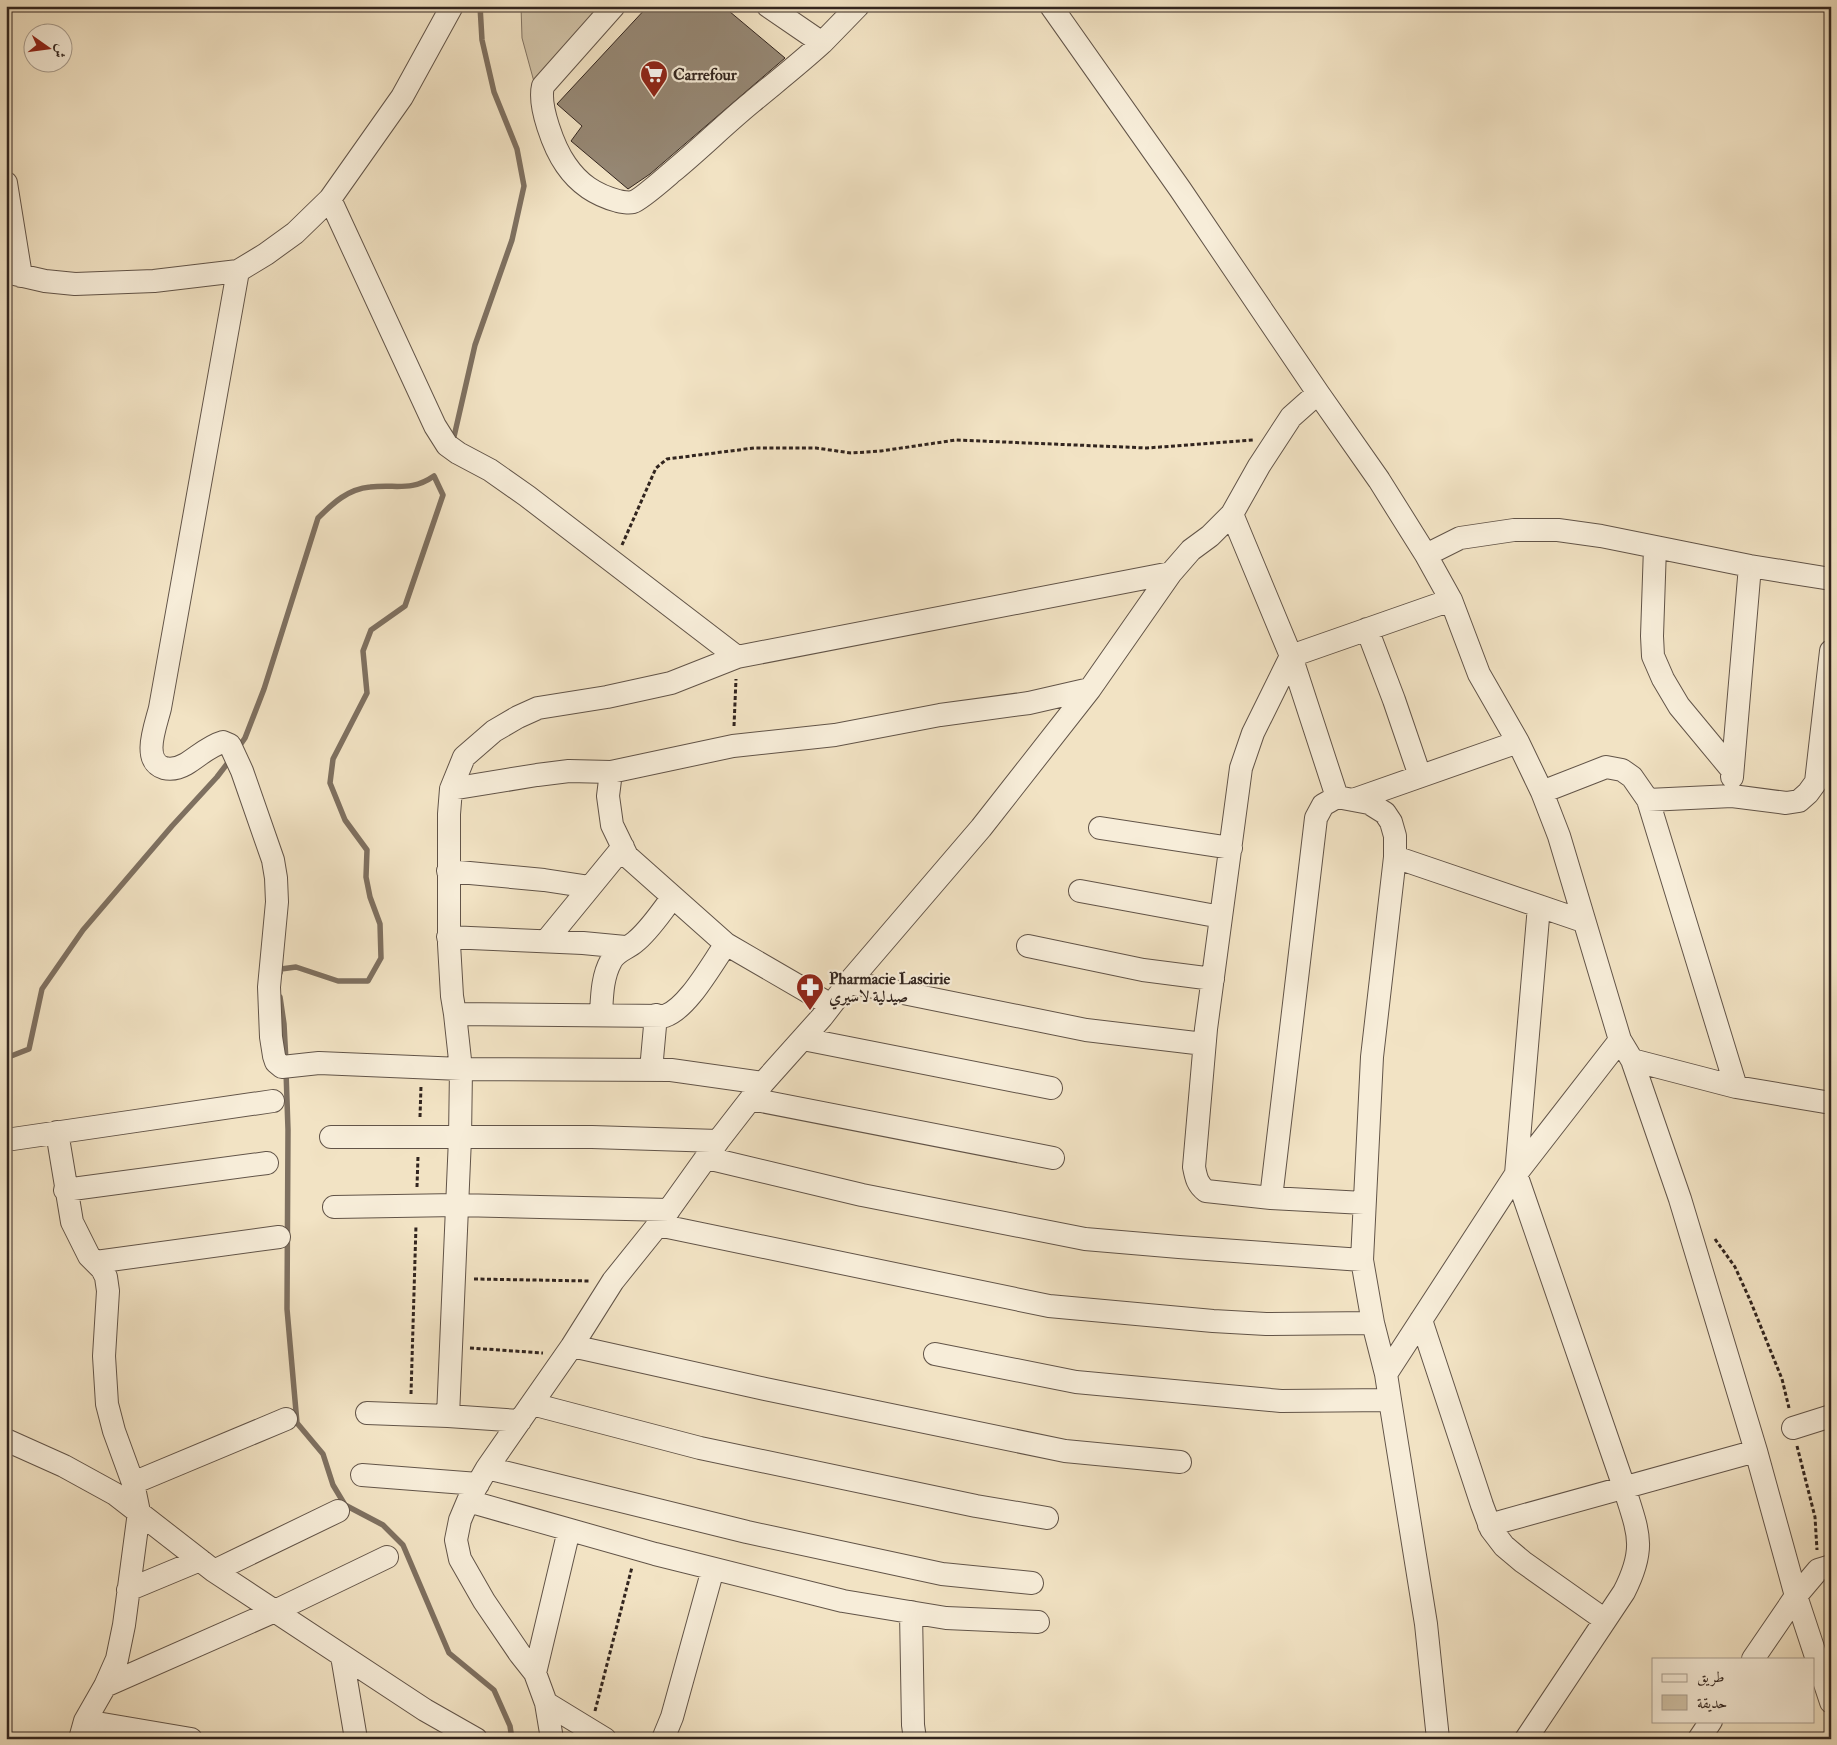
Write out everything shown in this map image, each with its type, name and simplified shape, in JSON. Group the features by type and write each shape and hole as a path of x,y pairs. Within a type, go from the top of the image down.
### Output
{"street":[{"path":"6,182 13,274 75,284 154,281 238,271 295,233 330,199 402,97 452,6"},
{"path":"614,6 543,86 541,94 553,139 560,157 569,170 590,190 621,202 632,202 659,183 751,102 788,74 858,6"},
{"path":"768,6 822,43"},
{"path":"1051,6 1180,189 1318,394 1379,480 1426,554 1451,600 1479,674 1518,742 1542,792 1559,836 1620,1040 1632,1060 1680,1199 1756,1452 1796,1596 1831,1702"},
{"path":"330,199 435,426 447,445 527,496 737,657"},
{"path":"238,271 162,698 150,752 154,762 162,767 174,769 185,765 216,744 223,742 230,744 242,770 273,860 276,878 276,912 269,987 271,1037 276,1062 288,1066 318,1063 461,1069 671,1070 1053,1158"},
{"path":"552,1739 546,1703 536,1673 520,1654 484,1601 460,1559 456,1540 460,1520 478,1484 570,1350 613,1281 757,1091 981,828 1090,689 1171,574 1191,550 1210,536 1232,514 1291,417 1318,394"},
{"path":"1232,514 1291,656 1345,798"},
{"path":"1426,554 1460,538 1514,530 1558,530 1601,536 1750,566 1831,579"},
{"path":"1656,547 1652,636 1653,656 1663,679 1679,706 1732,770"},
{"path":"1732,796 1732,770 1750,566"},
{"path":"448,1416 460,1138 461,1069 452,996 448,937 449,814 451,789 464,757 494,730 538,708 607,697 671,683 737,657 1171,574"},
{"path":"1364,1203 1271,1198 1206,1191 1196,1180 1194,1167 1204,1044 1241,768 1253,733 1291,656 1451,600"},
{"path":"1368,629 1420,776"},
{"path":"1648,800 1732,796 1786,803 1799,801 1816,782 1831,651"},
{"path":"451,789 553,773 612,772 733,746 835,735 940,715 1029,703 1090,689"},
{"path":"1271,1198 1316,818 1323,805 1420,776 1518,742"},
{"path":"1542,792 1606,768 1622,770 1632,777 1648,800 1736,1086"},
{"path":"612,772 608,796 612,825 627,856 726,944 831,1005"},
{"path":"1345,798 1369,802 1385,813 1391,822 1395,836 1395,857 1372,1057 1362,1260 1373,1323 1386,1374 1426,1624 1438,1739"},
{"path":"1100,828 1231,848"},
{"path":"546,941 623,847"},
{"path":"1395,857 1583,921"},
{"path":"448,871 544,880 590,887"},
{"path":"1080,891 1221,917"},
{"path":"601,1014 607,970 612,958 634,942 650,927 673,897"},
{"path":"1526,1739 1624,1592 1633,1574 1638,1551 1638,1532 1624,1487 1516,1174 1538,906"},
{"path":"448,937 546,941 625,947"},
{"path":"455,1014 665,1016 675,1012 687,1000 726,944"},
{"path":"1028,946 1143,970 1213,978"},
{"path":"849,982 1086,1030 1204,1044"},
{"path":"651,1070 656,1015"},
{"path":"802,1039 1051,1088"},
{"path":"1386,1374 1516,1174 1620,1040"},
{"path":"1632,1060 1736,1086 1831,1103"},
{"path":"6,1140 273,1101"},
{"path":"57,1132 65,1190 72,1222 89,1256 96,1262 106,1277 108,1291 104,1356 106,1404 134,1483 140,1512 124,1625 116,1659 105,1686 82,1730 191,1739"},
{"path":"331,1137 592,1137 712,1150 862,1195 1085,1239 1362,1260"},
{"path":"65,1190 267,1163"},
{"path":"334,1208 457,1205 663,1217 1049,1306 1266,1324 1373,1323"},
{"path":"96,1262 279,1237"},
{"path":"1421,1320 1482,1506 1490,1525 1504,1546 1605,1620"},
{"path":"570,1350 1065,1451 1180,1462"},
{"path":"935,1354 1076,1382 1281,1401 1390,1400"},
{"path":"367,1412 448,1416 526,1412 976,1506 1047,1518"},
{"path":"1793,1428 1831,1416"},
{"path":"134,1483 286,1419"},
{"path":"6,1440 72,1470 115,1494 207,1565 425,1710 476,1739"},
{"path":"1490,1525 1756,1452"},
{"path":"362,1475 478,1484 747,1532 942,1574 1032,1583"},
{"path":"478,1484 569,1530 713,1569 843,1601 946,1618 1038,1622"},
{"path":"128,1590 207,1565 338,1511"},
{"path":"536,1673 569,1530"},
{"path":"105,1686 275,1611 387,1557"},
{"path":"1754,1658 1796,1596 1824,1568"},
{"path":"663,1739 672,1717 713,1569"},
{"path":"911,1612 913,1725 915,1739"},
{"path":"342,1656 356,1739"},
{"path":"546,1703 597,1734"},
{"path":"1699,1739 1710,1722"}],"path":[{"path":"615,563 656,468 667,459 754,448 816,448 850,452 882,451 956,440 1147,448 1276,439"},
{"path":"733,746 737,657"},
{"path":"410,1414 422,1068"},
{"path":"1713,1237 1734,1267 1782,1379 1815,1517 1824,1568"},
{"path":"454,1279 613,1281"},
{"path":"451,1346 570,1350"},
{"path":"597,1734 598,1703 636,1549"}],"green space":[{"path":"521,6 608,6 536,89 522,38"}],"building":[{"name":"Carrefour","path":"648,6 723,6 785,58 650,174 628,189 571,141 582,126 557,104"}],"waterway":[{"path":"453,441 475,345 512,240 524,186 517,149 494,92 482,40 480,6"},
{"path":"238,748 245,738 264,689 318,518 335,502 362,488 410,486 426,481 434,476 443,495 405,606 371,630 363,651 367,693 333,759 330,783 345,820 367,850 366,877 370,897 380,924 381,958 368,981 338,981 296,967 281,969 280,973"},
{"path":"6,1058 29,1049 42,989 83,930 230,760"},
{"path":"280,997 284,1024 286,1062"},
{"path":"286,1071 288,1130 287,1309 297,1423 323,1454 333,1485 345,1505 383,1525 403,1545 449,1653 494,1690 510,1726 512,1739"}],"place":[{"name":"Carrefour","path":"654,98"},
{"name":"Pharmacie Lascirie صيدلية لاسيري","path":"810,1011"}]}
